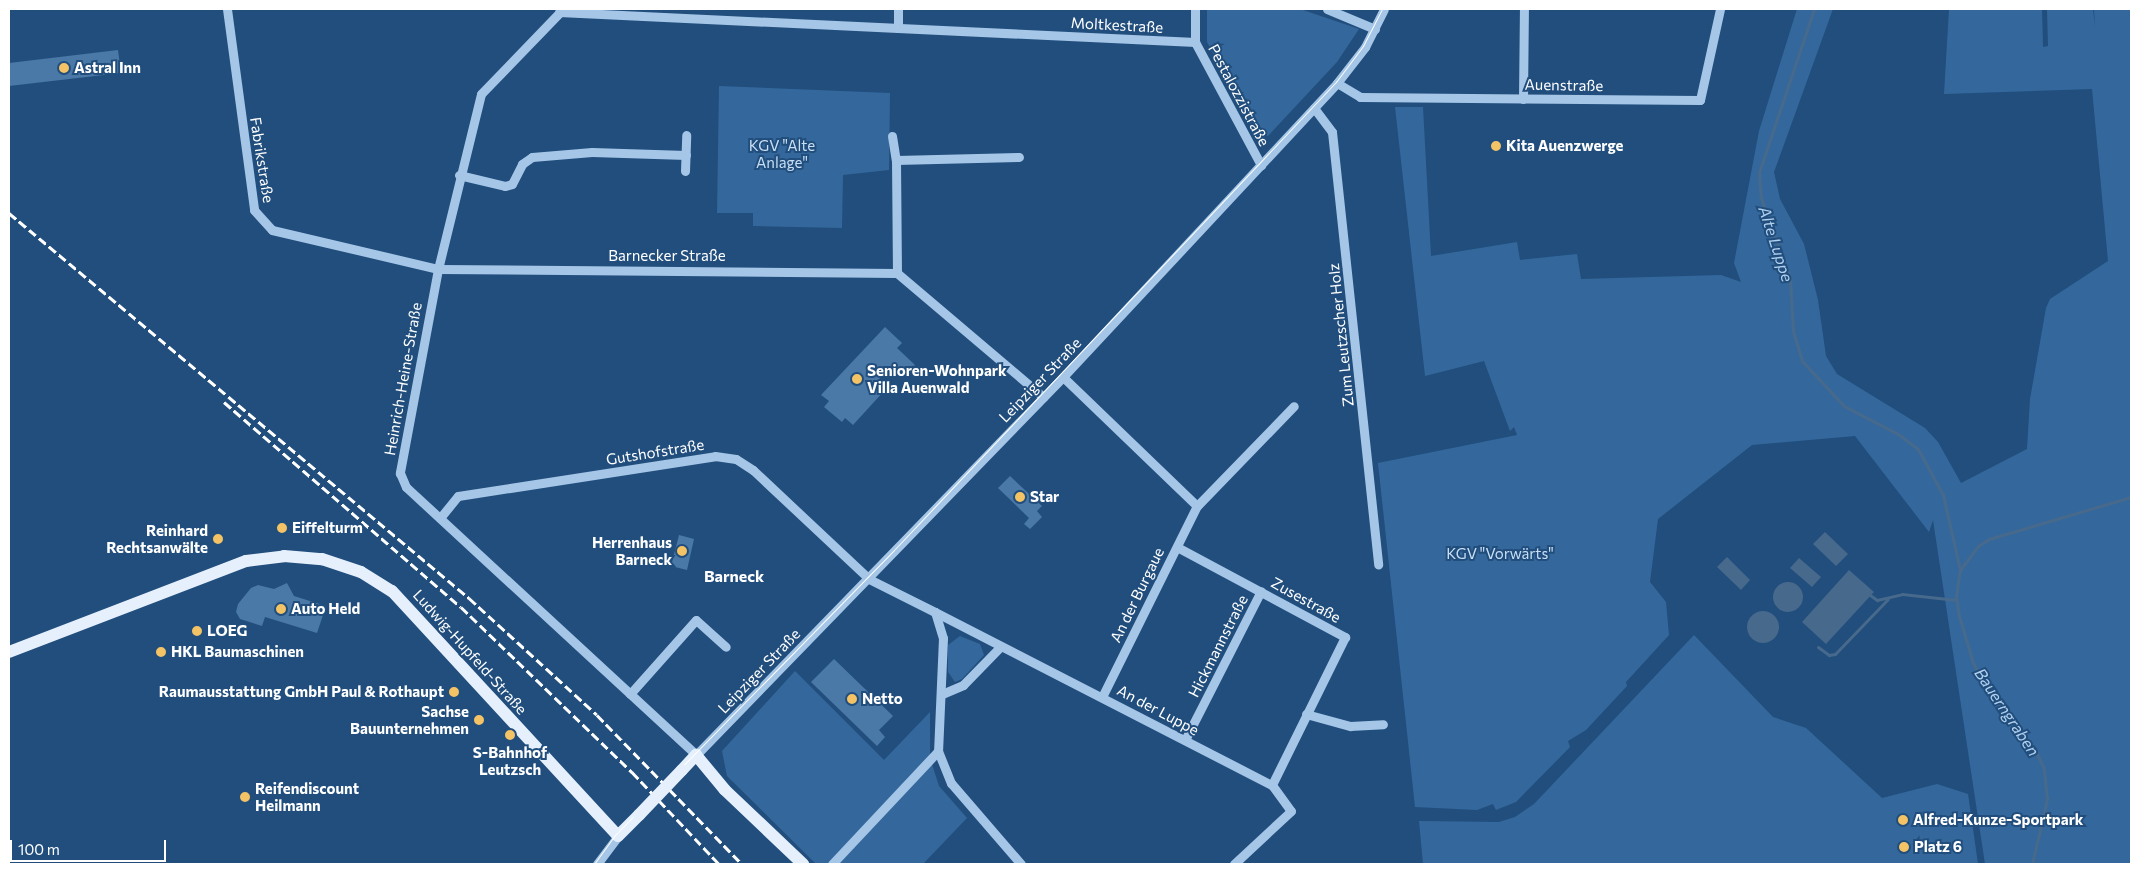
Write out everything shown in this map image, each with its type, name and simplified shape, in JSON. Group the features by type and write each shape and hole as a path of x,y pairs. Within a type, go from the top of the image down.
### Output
{"main road":[{"name":"Ludwig-Hupfeld-Straße","path":"9,652 246,561 306,557 348,567 392,591 412,610 598,817 618,836"},
{"path":"618,836 696,755 725,790 803,864"}],"street":[{"name":"Fabrikstraße","path":"227,9 254,210 272,230 438,269"},
{"path":"898,9 898,28"},
{"name":"Pestalozzistraße","path":"1195,9 1195,42 1261,165"},
{"path":"1327,9 1375,29"},
{"name":"Leipziger Straße","path":"696,755 1063,377 1337,84 1375,29 1384,9"},
{"path":"1523,99 1524,9"},
{"name":"Auenstraße","path":"1337,84 1360,97 1700,100 1720,9"},
{"name":"Heinrich-Heine-Straße","path":"561,11 481,94 459,175 438,269 400,473 406,487 696,755"},
{"name":"Moltkestraße","path":"561,11 1195,42"},
{"name":"Zum Leutzscher Holz","path":"1314,108 1332,132 1378,565"},
{"path":"685,170 686,135"},
{"path":"892,136 896,160 897,273 1043,397"},
{"path":"459,175 505,186 512,184 522,164 532,158 592,152 686,155"},
{"path":"896,160 1019,157"},
{"name":"Barnecker Straße","path":"438,269 897,273"},
{"path":"1063,377 1197,506"},
{"name":"An der Burgaue","path":"1102,697 1197,506 1294,406"},
{"name":"Gutshofstraße","path":"440,518 458,496 715,456 736,459 753,470 868,579 935,612"},
{"name":"Zusestraße","path":"1177,547 1346,637 1272,785"},
{"name":"Hickmannstraße","path":"1185,740 1261,591"},
{"path":"935,612 943,638 938,752 951,783 1021,864"},
{"name":"An der Luppe","path":"935,612 1272,785 1292,811 1234,864"},
{"path":"630,694 696,620 726,647"},
{"path":"942,694 963,685 1001,646"},
{"path":"1306,714 1350,726 1383,724"},
{"path":"832,864 938,752"},
{"path":"597,864 618,836"}],"green space":[{"path":"1207,9 1300,9 1359,29 1337,62 1268,136 1252,129 1207,42"},
{"name":"KGV \"Vorwärts\"","path":"1797,9 1833,9 1774,172 1780,199 1804,244 1818,300 1826,356 1837,374 1925,428 1938,442 1961,483 2027,449 2030,399 2046,308 2050,299 2108,261 2092,89 1944,94 1949,9 2042,9 2043,47 2048,46 2047,9 2093,9 2095,27 2094,9 2131,9 2131,864 1985,864 1933,520 1929,532 1855,436 1752,445 1658,519 1650,582 1666,602 1669,635 1626,682 1627,686 1586,730 1568,741 1570,747 1516,802 1496,810 1493,804 1477,810 1415,807 1378,463 1517,435 1514,427 1510,431 1484,361 1425,376 1395,107 1423,107 1431,256 1517,242 1520,260 1577,254 1581,279 1721,275 1741,282 1734,263 1759,131"},
{"name":"KGV \"Alte Anlage\"","path":"719,86 890,93 889,170 843,175 842,228 753,226 753,213 717,213"},
{"path":"1694,635 1773,717 1806,728 1882,798 1937,784 1968,794 1978,864 1423,864 1419,821 1499,822 1515,817 1534,804"},
{"path":"960,636 980,644 984,655 962,679 955,682 948,672 948,645"},
{"path":"795,671 884,760 930,712 930,758 939,786 967,818 923,864 816,864 727,776 722,751"}],"shaded area":[{"path":"1825,532 1848,554 1836,566 1813,544"},
{"path":"1727,557 1750,580 1741,590 1717,567"},
{"path":"1799,558 1821,577 1812,587 1790,568"},
{"path":"1849,570 1874,592 1826,644 1802,622"},
{"path":"1788,582 1799,586 1803,597 1799,608 1788,612 1777,608 1773,597 1777,586"},
{"path":"1763,611 1769,612 1774,616 1778,621 1778,633 1774,638 1769,642 1763,643 1757,642 1752,638 1748,633 1747,627 1748,621 1752,616 1757,612"}],"building":[{"name":"Astral Inn","path":"118,50 121,73 9,86 9,63"},
{"name":"Senioren-Wohnpark Villa Auenwald","path":"885,327 902,343 897,348 915,365 907,374 890,366 876,383 885,390 853,425 845,418 842,422 824,407 829,401 821,395"},
{"name":"Star","path":"1010,476 1042,506 1037,511 1042,517 1030,529 1024,524 1029,518 998,488"},
{"name":"Herrenhaus Barneck","path":"679,535 694,539 687,570 671,566"},
{"name":"Auto Held","path":"287,583 294,596 326,606 317,633 265,617 262,626 240,619 236,612 238,604 251,588 258,585 274,589"},
{"name":"Netto","path":"834,659 893,716 879,730 885,737 877,746 811,682"}],"waterway":[{"name":"Alte Luppe","path":"1814,9 1759,172 1761,198 1790,279 1793,331 1802,361 1844,406 1898,434 1918,449 1943,495 1960,570"},
{"name":"Bauerngraben","path":"2032,864 2047,799 2044,769 2035,750 1989,691 1973,663 1959,616 1956,597 1960,570 1978,546 1989,539 2131,497"},
{"path":"1870,595 1877,600 1902,594 1957,600"},
{"path":"1818,647 1829,655 1835,654 1888,599"}],"tram line":[{"path":"594,864 616,834 894,550 1336,82 1363,46 1382,9"}],"railway":[{"path":"9,213 469,598 597,715 742,864"},
{"path":"224,402 461,607 632,772 719,864"}],"place":[{"name":"Astral Inn","path":"64,68"},
{"name":"Kita Auenzwerge","path":"1496,146"},
{"name":"Senioren-Wohnpark Villa Auenwald","path":"857,379"},
{"name":"Star","path":"1020,497"},
{"name":"Eiffelturm","path":"282,528"},
{"name":"Reinhard Rechtsanwälte","path":"218,539"},
{"name":"Herrenhaus Barneck","path":"682,551"},
{"name":"Auto Held","path":"281,609"},
{"name":"LOEG","path":"197,631"},
{"name":"HKL Baumaschinen","path":"161,652"},
{"name":"Raumausstattung GmbH Paul & Rothaupt","path":"454,692"},
{"name":"Netto","path":"852,699"},
{"name":"Sachse Bauunternehmen","path":"479,720"},
{"name":"S-Bahnhof Leutzsch","path":"510,735"},
{"name":"Reifendiscount Heilmann","path":"245,797"},
{"name":"Alfred-Kunze-Sportpark","path":"1903,820"},
{"name":"Platz 6","path":"1904,847"}],"district":[{"name":"Barneck","path":"734,576"}]}
